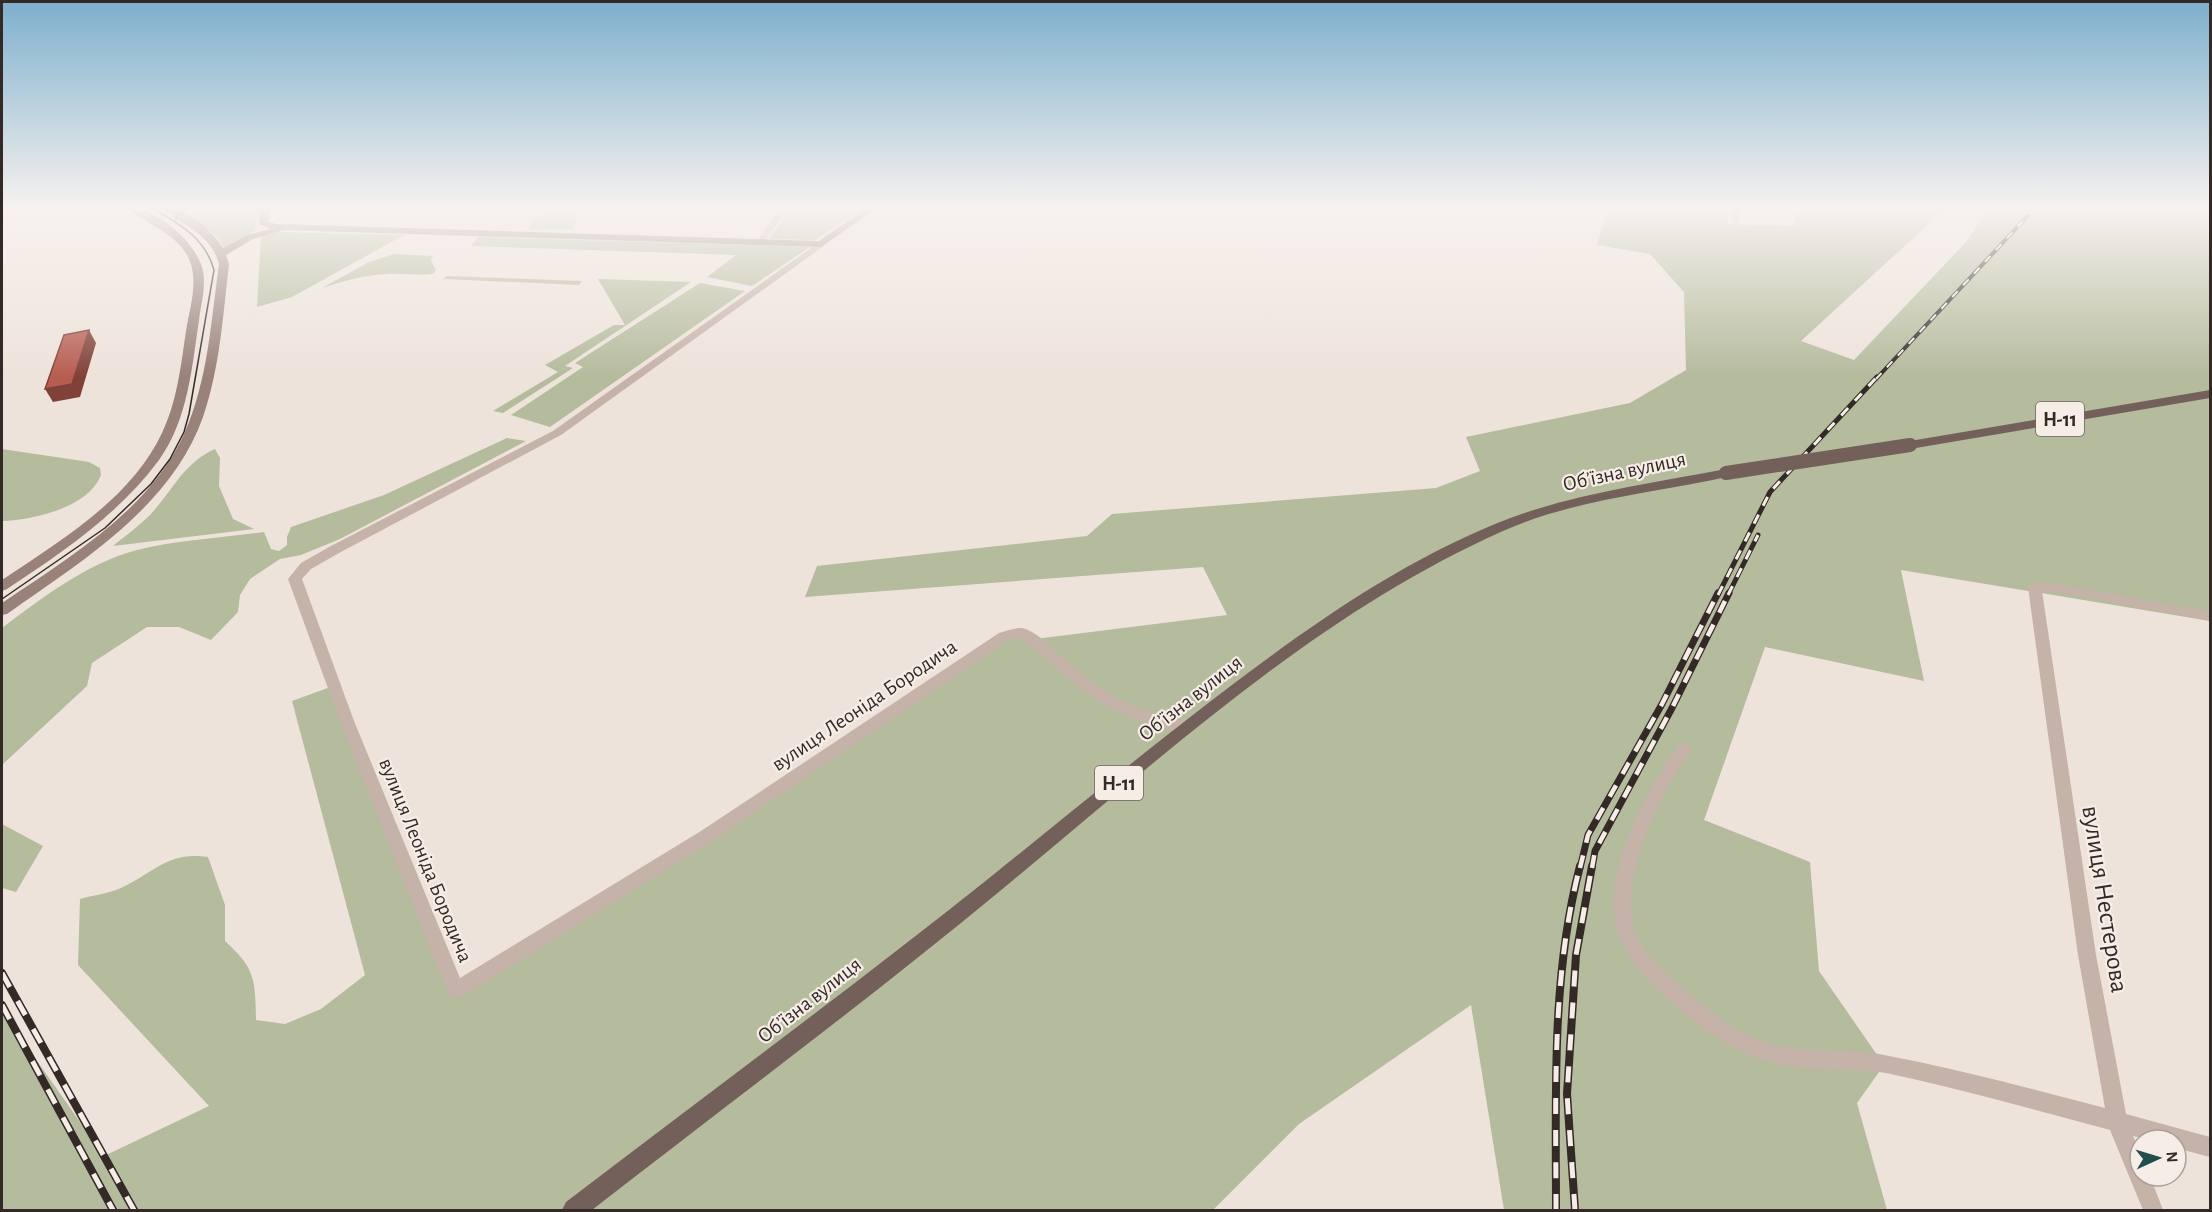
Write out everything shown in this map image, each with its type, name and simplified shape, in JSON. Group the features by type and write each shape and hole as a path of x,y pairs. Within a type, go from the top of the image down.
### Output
{"main road":[{"path":"2,586 86,525 130,485 160,449 168,434 180,391 199,286 200,269 197,264"},
{"path":"2,610 100,538 152,491 174,463 190,436 205,385 224,264"},
{"name":"Обʼїзна вулиця","path":"574,1210 988,890 1191,724 1290,649 1402,575 1500,527 1593,498 1726,473 1910,445 2211,394"}],"street":[{"name":"вулиця Леоніда Бородича","path":"794,264 557,433 334,550 306,566 295,579 347,721 456,990 707,836 1004,636 1022,632 1035,639 1116,706 1144,719 1164,724 1191,724"},
{"name":"вулиця Нестерова","path":"2153,1210 2117,1121 2087,955 2035,587 2054,587 2211,616"},
{"path":"1684,748 1668,769 1639,826 1625,880 1622,912 1629,940 1640,957 1683,1001 1736,1038 1777,1055 1823,1062 1860,1061 1884,1065 2117,1121 2211,1147"}],"green space":[{"path":"259,264 352,264 292,297 257,307"},
{"path":"366,264 432,264 436,270 433,274 427,275 370,276 322,288"},
{"path":"725,264 785,264 752,286 707,277"},
{"path":"1659,264 1885,264 1801,341 1854,360 1946,264 2210,264 2210,621 1901,570 1924,681 1765,647 1704,820 1810,862 1819,971 1884,1065 1857,1103 1887,1210 1504,1210 1471,1005 1299,1124 1213,1210 2,1210 2,1011 104,1156 209,1106 78,965 80,899 120,888 173,860 183,857 208,857 225,905 225,941 243,960 252,976 256,1020 285,1024 321,1009 365,975 292,701 336,685 456,990 1004,636 1035,639 1227,615 1203,567 805,597 817,566 1087,536 1112,514 1436,488 1480,471 1466,437 1630,403 1686,370 1684,292"},
{"path":"447,276 582,281 579,285 443,279"},
{"path":"598,279 691,282 565,366 573,368 503,413 493,411 558,372 545,365 614,325 625,325"},
{"path":"700,283 745,291 550,427 511,415 583,367 575,363"},
{"path":"507,438 526,441 340,539 301,555 280,559 250,579 240,595 238,612 211,640 179,627 147,627 92,663 87,686 2,765 2,628 66,583 100,563 118,556 168,544 264,532 271,549 279,551 287,545 291,527 384,495"},
{"path":"2,449 89,462 100,468 101,475 84,496 72,504 44,515 2,521"},
{"path":"215,449 220,458 219,486 233,519 254,529 113,546 150,515 194,462"},
{"path":"2,824 43,846 16,892 2,888"}],"building":[{"path":"89,330 72,384 45,389 64,335"}],"tram line":[{"path":"2,599 105,528 151,484 170,459 184,432 189,414 214,270 212,264"}],"railway":[{"path":"1876,379 1983,264"},
{"path":"1718,595 1770,492 1877,377"},
{"path":"1729,593 1758,535"},
{"path":"1580,868 1588,835 1662,704 1718,593"},
{"path":"1592,868 1595,851 1672,708 1729,593"},
{"path":"1556,1210 1557,1037 1564,951 1580,866"},
{"path":"1575,1210 1567,1094 1576,955 1592,866"},
{"path":"2,973 134,1210"},
{"path":"2,1005 113,1210"}]}
